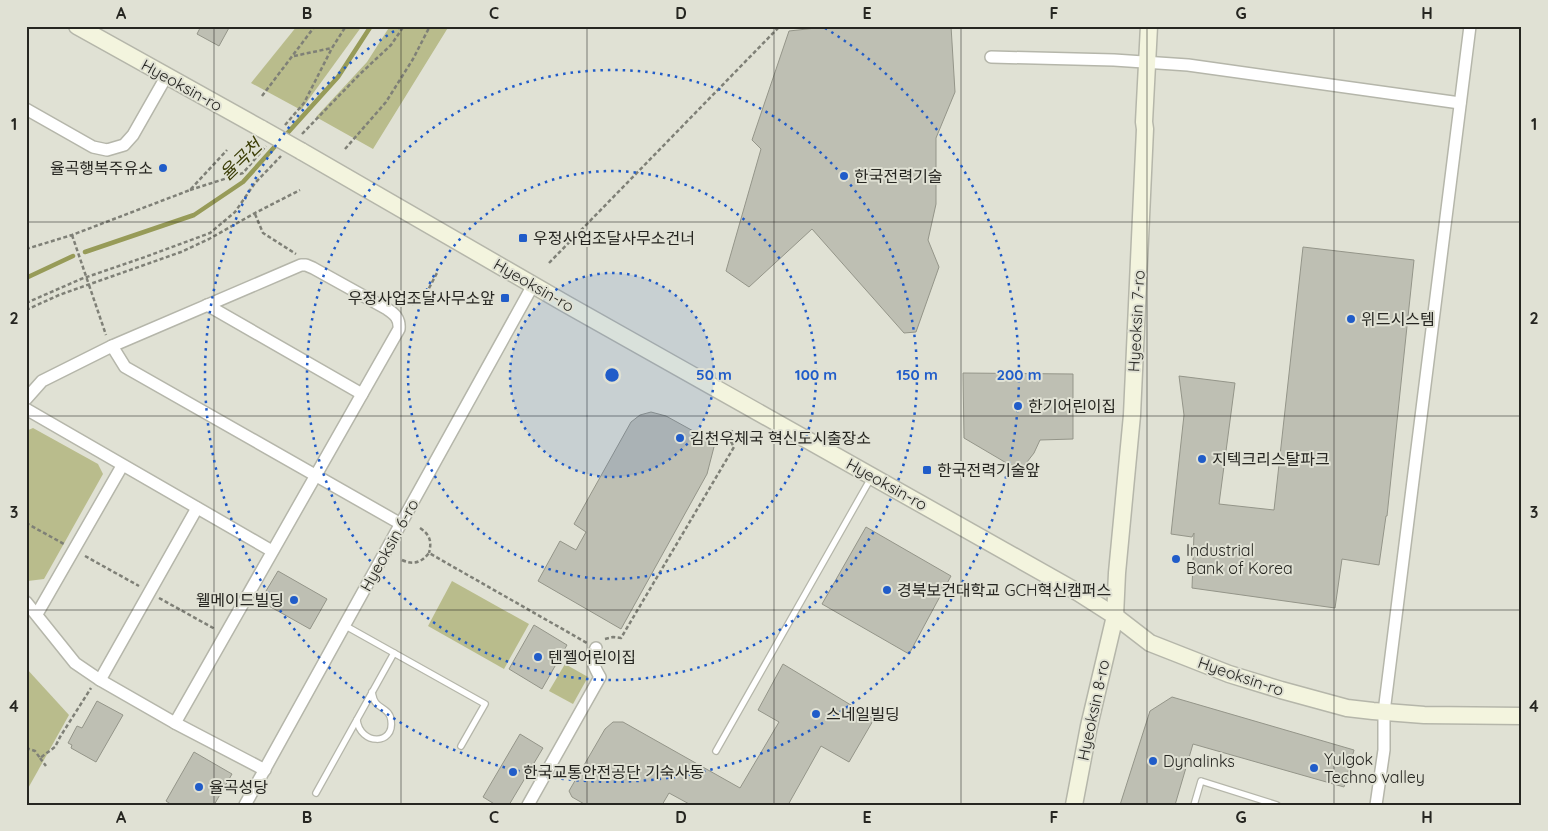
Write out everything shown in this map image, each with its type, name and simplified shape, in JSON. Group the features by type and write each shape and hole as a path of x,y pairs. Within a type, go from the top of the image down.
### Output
{"main road":[{"name":"Hyeoksin-ro","path":"77,26 262,129 301,143 533,285 1079,593 1115,616 1150,643 1229,674 1347,708 1424,715 1522,716"},
{"name":"Hyeoksin 7-ro","path":"1115,616 1117,573 1132,415 1145,139 1148,26"},
{"name":"Hyeoksin 8-ro","path":"1074,805 1093,708 1115,616"}],"street":[{"path":"1376,805 1384,750 1384,712 1470,26"},
{"path":"991,57 1114,60 1188,65 1460,103"},
{"path":"26,109 93,146 107,150 124,145 134,135 166,77"},
{"path":"26,399 42,381 110,343 301,265 314,268 387,309 398,318 400,323 399,329 175,723"},
{"name":"Hyeoksin 6-ro","path":"245,805 533,285"},
{"path":"207,305 362,394"},
{"path":"110,343 125,367 401,524"},
{"path":"26,409 272,551"},
{"path":"37,614 122,466"},
{"path":"96,683 197,508"},
{"path":"26,602 75,662 96,683 265,770"},
{"path":"528,805 600,678 593,664 592,656 596,648"}],"lane":[{"path":"716,751 872,476"},
{"path":"344,625 485,704 460,746"},
{"path":"316,793 394,653"},
{"path":"357,720 360,732 375,740 380,740 387,735 390,729 391,717 388,712 374,702 372,692"},
{"path":"1194,805 1201,781 1277,805"}],"path":[{"path":"262,96 315,26"},
{"path":"301,143 360,74 391,45 404,26"},
{"path":"345,149 386,102 413,59 430,26"},
{"path":"549,263 780,26"},
{"path":"292,56 332,48"},
{"path":"26,248 72,235 190,190 227,150"},
{"path":"26,303 81,279 146,258 210,233 235,212 255,183 282,156"},
{"path":"26,310 59,294 181,252 300,190"},
{"path":"255,213 263,233 301,257"},
{"path":"72,235 110,343"},
{"path":"412,305 418,294 427,292 438,271"},
{"path":"428,553 596,648 600,642 607,638 621,638 734,447 730,440 732,430"},
{"path":"26,523 65,544"},
{"path":"402,560 409,563 418,563 428,553 431,543 428,534 420,528"},
{"path":"81,554 140,587"},
{"path":"159,598 218,631"},
{"path":"40,758 56,747 60,737 96,683"},
{"path":"26,748 35,752 46,766"}],"green space":[{"path":"297,26 362,26 301,110 251,83"},
{"path":"390,26 449,26 373,149 316,117 367,62"},
{"path":"33,428 98,464 103,474 44,579 28,581 26,579 26,431"},
{"path":"452,581 529,624 504,669 428,626"},
{"path":"565,664 588,677 573,704 549,691"},
{"path":"26,668 69,715 26,792"}],"building":[{"path":"201,26 230,26 219,46 197,34"},
{"name":"한국전력기술","path":"834,26 951,26 955,92 936,138 936,204 928,240 939,267 916,332 904,333 812,229 749,287 726,271 761,149 752,140 789,31"},
{"path":"1303,247 1414,260 1387,516 1379,565 1342,559 1335,608 1192,588 1194,533 1192,537 1171,534 1184,415 1179,376 1235,383 1219,504 1274,510"},
{"name":"한기어린이집","path":"963,373 1073,374 1073,439 1040,440 1034,453 1020,471 964,438"},
{"path":"651,412 666,416 715,443 707,474 621,629 538,581 560,541 576,550 586,532 574,524 631,422 640,415"},
{"name":"경북보건대학교 GCH혁신캠퍼스","path":"866,527 951,576 909,654 822,604"},
{"name":"웰메이드빌딩","path":"278,571 327,599 310,629 260,601"},
{"name":"텐젤어린이집","path":"534,625 567,645 542,689 509,669"},
{"path":"783,664 874,719 849,762 821,746 788,805 691,805 669,793 662,805 586,805 572,797 569,791 605,729 613,722 623,722 740,788 779,722 758,710"},
{"name":"Yulgok Techno valley","path":"1172,697 1354,750 1344,787 1193,744 1175,805 1120,805 1150,711"},
{"path":"97,701 123,715 96,762 71,748 72,745 68,743 77,726 82,728"},
{"name":"한국교통안전공단 기숙사동","path":"520,734 543,748 509,805 496,805 483,797"},
{"name":"율곡성당","path":"194,752 232,774 214,805 172,805 166,801"}],"waterway":[{"name":"율곡천","path":"283,138 338,77 371,26"},
{"name":"율곡천","path":"85,252 194,215 243,182 278,143"},
{"name":"율곡천","path":"26,278 73,256"}],"place":[{"name":"율곡행복주유소","path":"163,168"},
{"name":"한국전력기술","path":"844,176"},
{"name":"우정사업조달사무소건너","path":"523,238"},
{"name":"우정사업조달사무소앞","path":"505,298"},
{"name":"위드시스템","path":"1351,319"},
{"name":"한기어린이집","path":"1018,406"},
{"name":"김천우체국 혁신도시출장소","path":"680,438"},
{"name":"지텍크리스탈파크","path":"1202,459"},
{"name":"한국전력기술앞","path":"927,470"},
{"name":"Industrial Bank of Korea","path":"1176,559"},
{"name":"경북보건대학교 GCH혁신캠퍼스","path":"887,590"},
{"name":"웰메이드빌딩","path":"294,600"},
{"name":"텐젤어린이집","path":"538,657"},
{"name":"스네일빌딩","path":"816,714"},
{"name":"Dynalinks","path":"1153,761"},
{"name":"Yulgok Techno valley","path":"1314,768"},
{"name":"한국교통안전공단 기숙사동","path":"513,772"},
{"name":"율곡성당","path":"199,787"}]}
